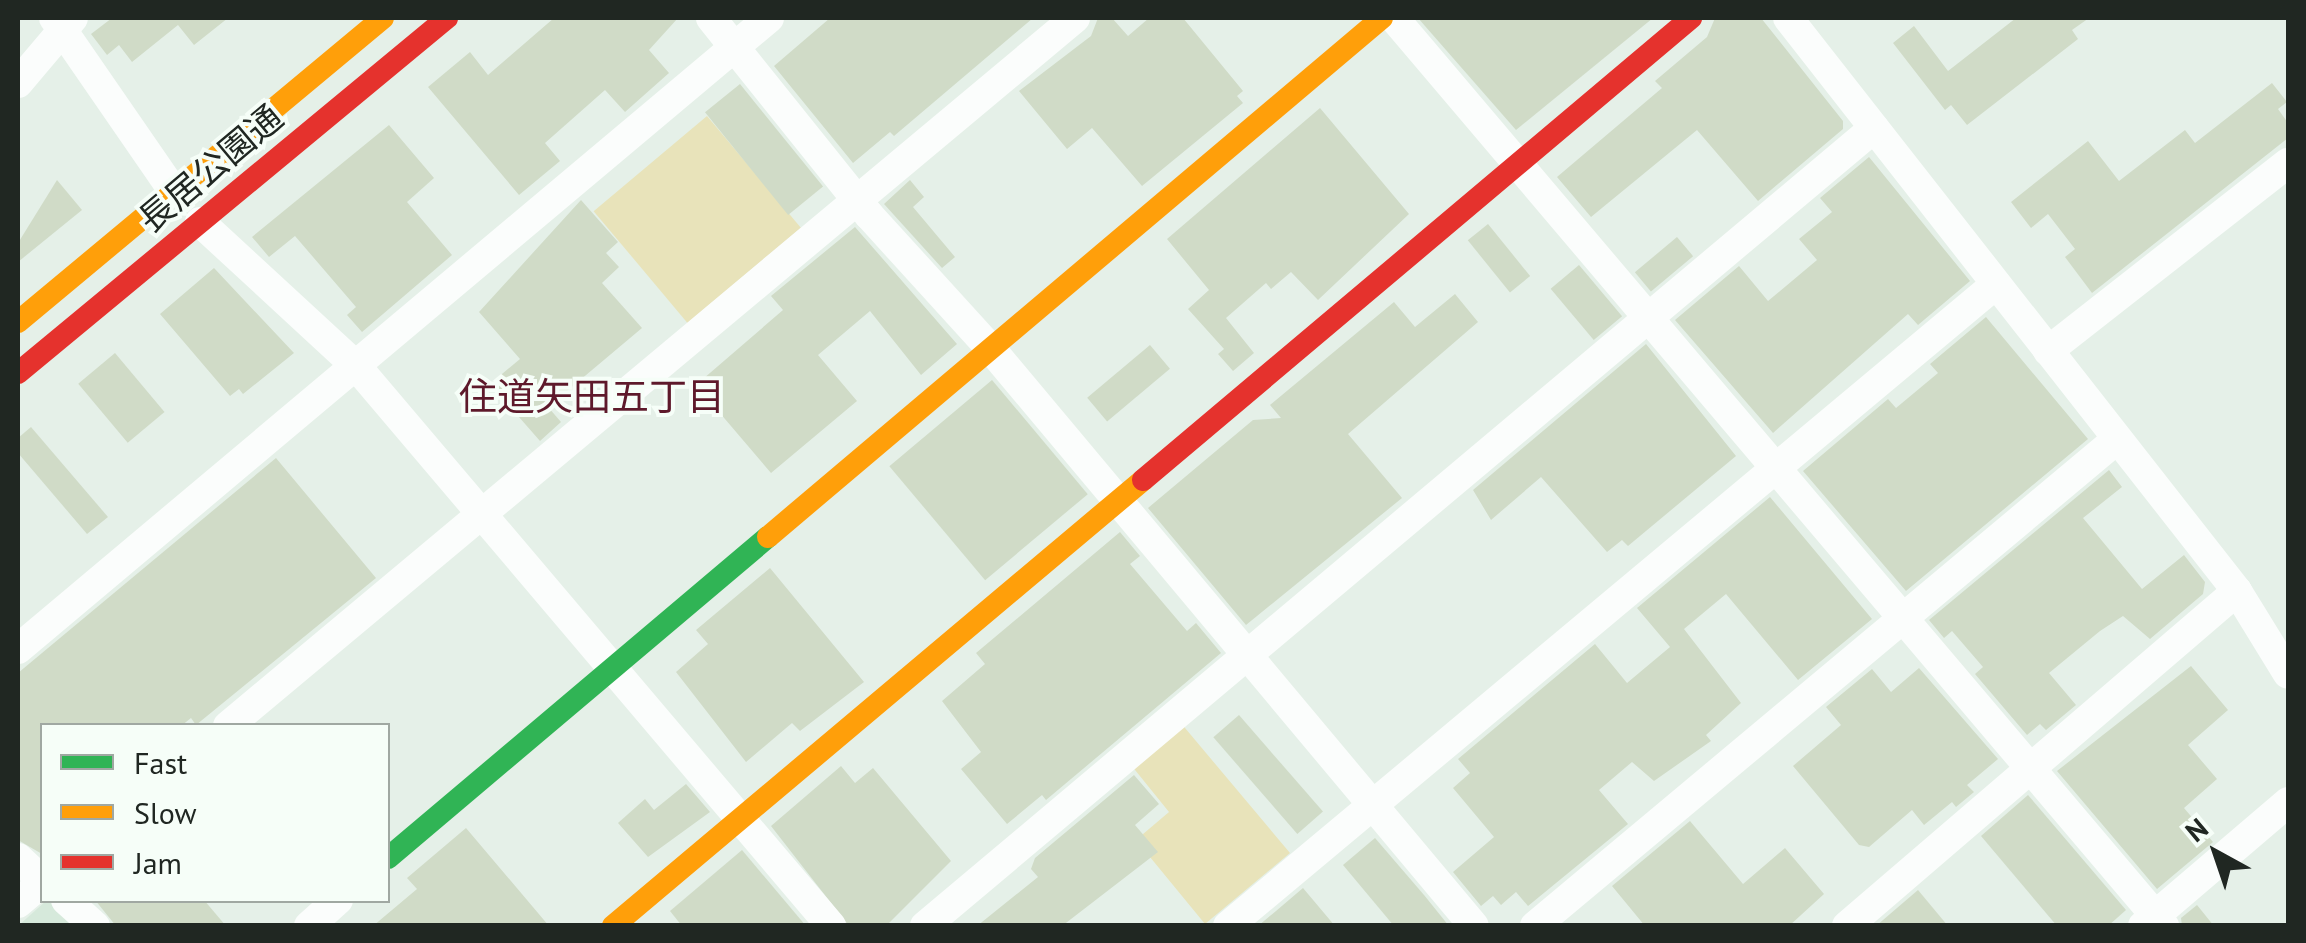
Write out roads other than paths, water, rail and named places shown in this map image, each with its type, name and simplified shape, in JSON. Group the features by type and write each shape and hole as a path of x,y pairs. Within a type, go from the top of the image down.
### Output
{"main road":[{"name":"長居公園通","path":"18,322 383,18"},
{"name":"長居公園通","path":"18,373 447,18"},
{"path":"390,856 610,666 1382,18"},
{"path":"613,926 1691,18"}],"street":[{"path":"710,18 854,198 991,349 1474,926"},
{"path":"18,649 769,18"},
{"path":"232,723 854,198 1076,18"},
{"path":"1394,18 1515,166 2032,768 2154,922 2288,802"},
{"path":"1793,19 2237,591 2284,657"},
{"path":"18,83 63,20 174,192"},
{"path":"924,926 1874,128"},
{"path":"2048,351 2288,163"},
{"path":"200,222 357,367 830,926"},
{"path":"1228,926 1996,284"},
{"path":"1534,926 2116,440"},
{"path":"1847,926 2237,591"},
{"path":"18,858 40,879"},
{"path":"18,903 40,883"},
{"path":"69,903 95,926"},
{"path":"309,926 335,903"}],"district":[{"name":"住道矢田五丁目","path":"592,396"}]}
